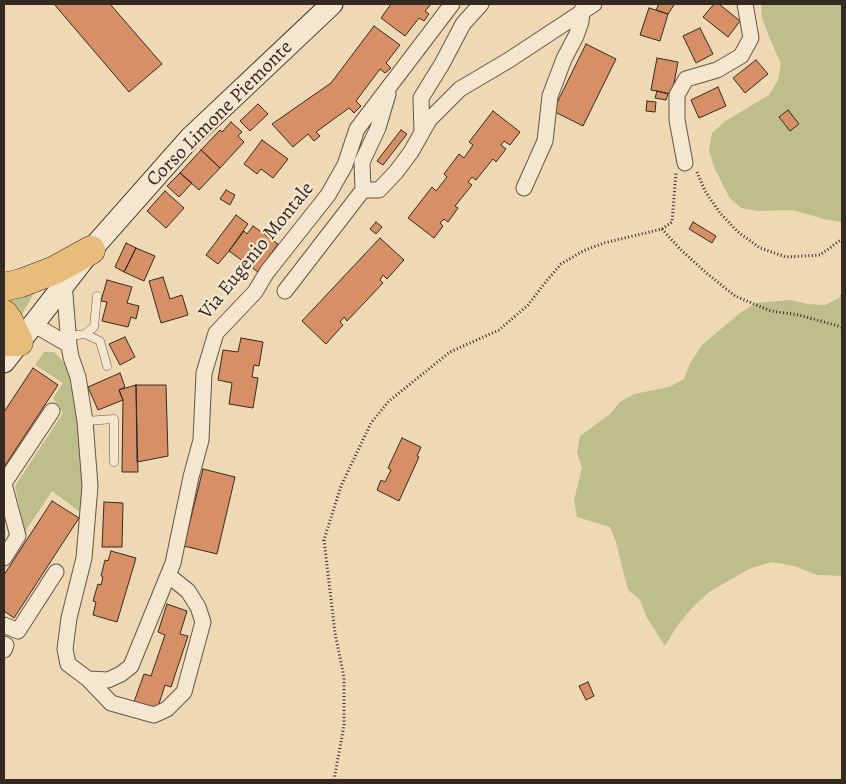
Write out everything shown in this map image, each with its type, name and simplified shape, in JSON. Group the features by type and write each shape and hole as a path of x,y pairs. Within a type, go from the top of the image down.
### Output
{"highway":[{"path":"4,287 55,270 91,250"},
{"path":"4,314 9,320 15,343"}],"main road":[{"name":"Corso Limone Piemonte","path":"15,343 91,250 190,138 332,4"}],"street":[{"name":"Via Eugenio Montale","path":"88,679 108,680 121,674 130,666 173,563 200,440 204,373 216,332 255,292 267,272 328,196 346,165 357,129 452,4"},
{"path":"422,132 421,98 463,24 481,4"},
{"path":"685,163 677,120 677,95 686,80 717,70 741,56 751,38 745,4"},
{"path":"363,190 380,190 411,152 429,120 460,89 588,7"},
{"path":"524,188 545,141 550,96 564,59 588,7"},
{"path":"286,292 363,190 362,162 378,128 391,83"},
{"path":"64,282 71,358 78,376 85,421 90,486 84,558 69,618 65,649 68,664 88,679 111,703 154,715 167,709 184,692 203,622 198,607 188,591 168,576"},
{"path":"15,343 69,340"},
{"path":"4,558 18,536 4,484 52,411"},
{"path":"4,626 18,631 56,572"},
{"path":"4,644 6,645 4,650"}],"lane":[{"path":"69,340 85,334 94,327 96,296"},
{"path":"85,334 100,341 107,366"},
{"path":"85,421 114,419 114,462"}],"path":[{"path":"334,780 344,725 344,677 333,616 324,540 341,486 371,424 389,401 450,352 499,330 528,305 561,264 583,251 604,243 662,229 672,222 677,170 685,163 693,164 705,191 720,212 738,232 760,248 786,257 820,255 842,240"},
{"path":"662,229 686,255 735,296 771,311 798,315 842,328"}],"green space":[{"path":"761,4 842,4 842,222 792,210 757,211 741,208 729,197 714,167 709,150 712,133 724,122 769,95 778,80 781,64 762,18"},
{"path":"37,288 18,321 4,302 4,297"},
{"path":"842,291 842,576 817,575 794,566 772,562 749,569 709,592 677,626 665,646 646,616 640,600 628,590 616,542 610,527 577,517 574,500 582,468 577,452 580,436 609,415 620,402 634,394 669,387 684,379 690,363 703,344 741,312 756,303 790,300 807,304 825,305 839,298"},
{"path":"44,352 54,352 67,365 77,415 83,466 80,512 52,491 25,532 15,486 63,413 53,398 63,383 35,365"}],"building":[{"path":"54,4 110,4 162,64 129,92"},
{"path":"391,4 431,4 425,11 429,14 424,21 419,18 405,36 381,18"},
{"path":"659,4 674,5 668,14 656,10"},
{"path":"714,4 719,4 740,21 728,37 703,17"},
{"path":"649,8 668,14 660,41 640,35"},
{"path":"374,26 400,45 386,63 391,68 385,73 380,69 356,101 361,106 354,113 349,108 316,132 320,136 314,141 308,134 293,147 272,124 331,83"},
{"path":"700,28 713,54 696,63 683,36"},
{"path":"586,44 616,59 583,126 553,111"},
{"path":"657,58 678,62 672,94 651,90"},
{"path":"756,60 768,74 745,93 733,78"},
{"path":"718,87 726,106 699,118 691,100"},
{"path":"657,91 668,94 666,100 655,98"},
{"path":"647,101 656,102 655,112 646,111"},
{"path":"258,104 268,114 250,131 240,121"},
{"path":"788,110 799,124 790,131 779,117"},
{"path":"493,111 520,132 510,145 504,141 501,145 506,149 496,162 493,159 476,180 472,177 468,182 472,185 455,206 458,208 448,222 444,219 440,223 443,226 434,238 408,218 432,187 436,191 447,177 444,174 459,154 464,158 473,145 469,142"},
{"path":"231,122 242,132 238,136 244,142 220,168 201,150 220,130 222,132"},
{"path":"401,130 407,134 383,165 377,161"},
{"path":"262,140 288,159 273,178 261,169 257,174 244,164"},
{"path":"201,150 220,168 199,190 180,173"},
{"path":"180,173 192,183 179,197 167,186"},
{"path":"226,190 235,195 230,205 220,199"},
{"path":"165,191 184,208 166,228 147,211"},
{"path":"236,215 248,224 218,264 206,255"},
{"path":"376,222 382,227 376,234 370,229"},
{"path":"693,222 716,236 712,243 689,229"},
{"path":"253,226 278,244 258,272 229,251 244,231 247,234"},
{"path":"380,238 404,260 387,279 383,275 380,280 383,283 347,321 344,317 340,322 343,325 326,344 302,321"},
{"path":"126,243 136,248 124,272 115,267"},
{"path":"136,248 155,256 144,281 124,272"},
{"path":"163,277 170,299 182,295 188,315 161,323 149,281"},
{"path":"107,280 132,287 127,303 139,306 136,319 131,317 128,327 102,321 107,302 101,301"},
{"path":"125,337 135,357 120,365 109,344"},
{"path":"241,338 263,342 259,366 254,365 252,377 258,378 253,408 229,404 232,383 218,380 223,350 238,352"},
{"path":"33,368 58,385 4,467 4,412"},
{"path":"120,373 125,387 119,390 123,400 98,410 88,387"},
{"path":"136,385 166,385 168,456 137,462"},
{"path":"136,385 138,472 122,472 123,400 119,390"},
{"path":"402,438 421,447 417,456 419,457 399,501 377,490 381,480 385,482 391,470 388,468"},
{"path":"203,469 235,477 217,554 184,546"},
{"path":"52,501 79,518 14,618 4,611 4,575"},
{"path":"104,502 123,503 122,547 102,547"},
{"path":"111,551 136,558 117,622 93,615 96,602 93,601 98,584 101,585 105,560 108,561"},
{"path":"167,604 187,611 180,634 188,636 171,687 165,685 157,710 134,702 144,674 151,676 165,635 158,632"},
{"path":"588,682 594,696 586,700 579,686"}]}
